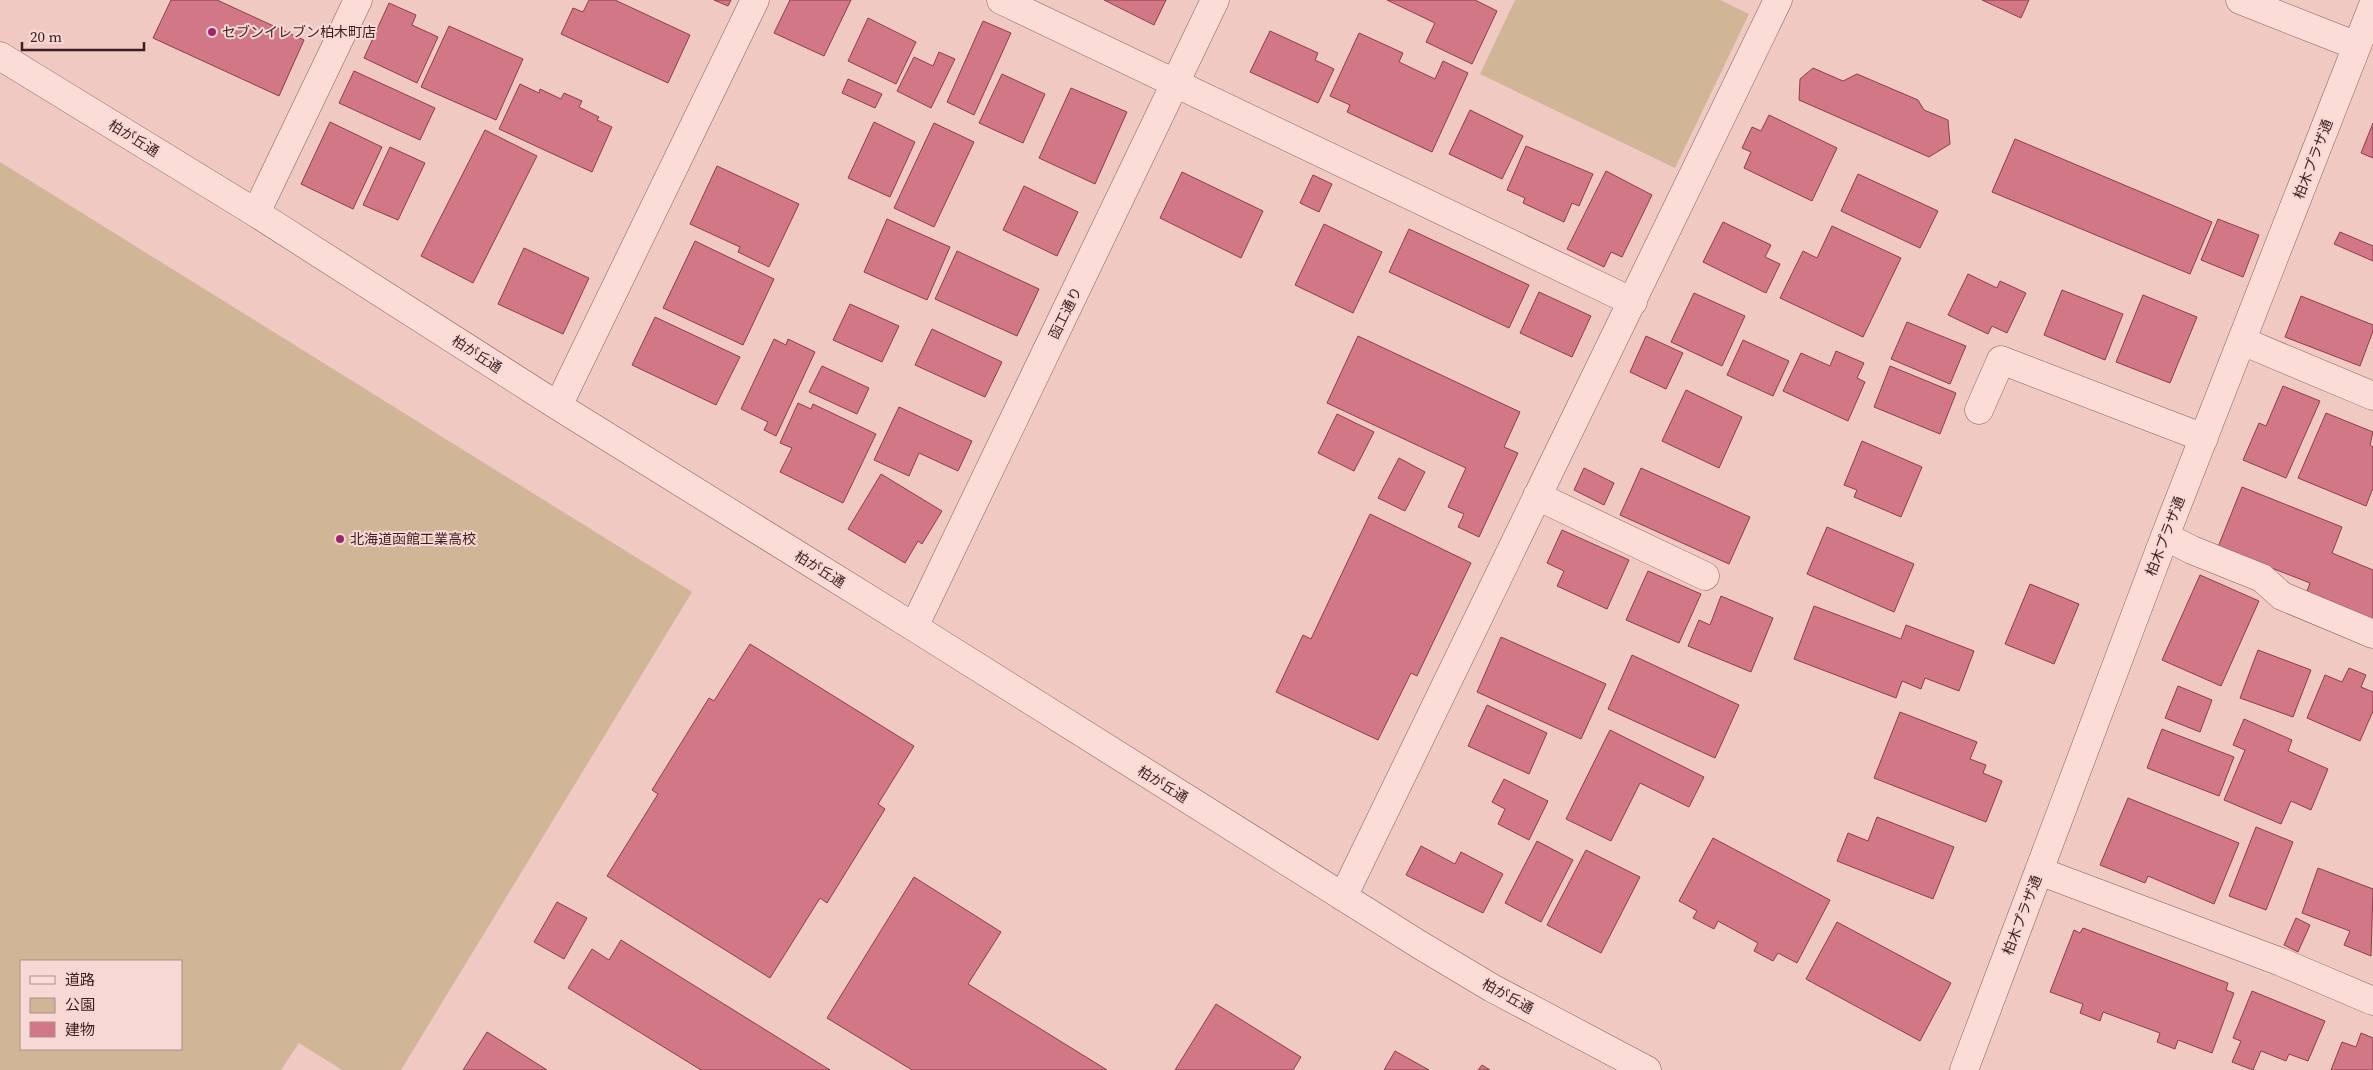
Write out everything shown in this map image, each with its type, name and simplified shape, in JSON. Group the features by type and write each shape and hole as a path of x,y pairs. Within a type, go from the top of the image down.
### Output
{"street":[{"path":"256,213 358,0"},
{"path":"558,406 755,0"},
{"path":"1001,0 1633,302"},
{"name":"函工通り","path":"914,626 1215,0"},
{"path":"1343,897 1778,0"},
{"path":"2240,0 2357,46"},
{"name":"柏木プラザ通","path":"1964,1070 2165,536 2373,5"},
{"name":"柏が丘通","path":"0,56 256,213 558,406 914,626 1343,897 1492,988 1647,1070"},
{"path":"2242,341 2373,396"},
{"path":"1979,410 2001,360 2204,438"},
{"path":"1537,496 1705,576"},
{"path":"2165,536 2262,578 2282,596 2373,634"},
{"path":"2039,870 2281,962 2373,1001"}],"green space":[{"path":"1515,0 1720,0 1749,14 1675,168 1480,74"},
{"path":"0,162 692,592 401,1070 342,1070 299,1043 281,1070 0,1070"}],"building":[{"path":"171,0 217,0 304,40 279,96 153,38"},
{"path":"589,0 615,0 690,35 668,83 561,34 573,8 583,12"},
{"path":"714,0 731,0 728,6"},
{"path":"790,0 851,0 824,56 774,33"},
{"path":"1104,0 1166,0 1154,25"},
{"path":"1387,0 1475,0 1497,11 1472,64 1426,42 1435,23"},
{"path":"1982,0 2029,0 2021,18"},
{"path":"389,3 416,15 412,25 438,37 417,83 364,58"},
{"path":"868,18 916,42 896,84 848,61"},
{"path":"983,21 1011,33 974,115 947,102"},
{"path":"449,26 523,59 496,120 421,87"},
{"path":"1270,31 1318,53 1315,60 1334,69 1318,103 1250,72"},
{"path":"1359,33 1403,53 1399,62 1435,79 1443,61 1468,73 1432,152 1347,112 1350,105 1330,96"},
{"path":"939,52 955,59 931,108 897,91 914,57 933,66"},
{"path":"1813,68 1843,81 1857,74 1918,100 1924,110 1948,120 1950,144 1929,157 1799,100 1800,79"},
{"path":"354,71 435,108 420,140 339,103"},
{"path":"1002,74 1045,94 1023,143 979,123"},
{"path":"848,79 882,94 875,108 842,93"},
{"path":"520,84 539,93 540,89 561,99 564,93 582,101 579,107 599,117 597,120 612,127 592,172 499,129"},
{"path":"1071,88 1127,112 1095,184 1039,158"},
{"path":"1470,110 1523,136 1502,179 1449,154"},
{"path":"1769,115 1837,148 1812,201 1744,168 1751,152 1742,148 1752,127 1761,131"},
{"path":"330,122 382,147 353,209 301,184"},
{"path":"874,122 915,142 890,197 848,178"},
{"path":"934,123 974,142 934,227 894,208"},
{"path":"2373,123 2373,158 2361,153"},
{"path":"485,130 537,156 473,283 421,256"},
{"path":"2015,139 2212,222 2190,274 1992,192"},
{"path":"1526,146 1593,174 1579,206 1572,203 1564,222 1523,203 1525,198 1507,190"},
{"path":"390,147 425,163 398,220 363,205"},
{"path":"717,166 799,204 769,267 738,252 740,247 690,224"},
{"path":"1606,171 1652,195 1622,257 1611,252 1604,267 1567,249"},
{"path":"1182,172 1263,211 1241,258 1160,218"},
{"path":"1858,174 1938,211 1920,248 1841,211"},
{"path":"1313,175 1332,184 1319,212 1300,203"},
{"path":"1024,186 1078,212 1057,256 1003,230"},
{"path":"887,219 950,247 927,300 864,272"},
{"path":"2218,219 2259,235 2243,277 2201,260"},
{"path":"1723,222 1771,245 1765,257 1780,264 1766,293 1703,262"},
{"path":"1324,224 1382,252 1353,313 1295,285"},
{"path":"1832,226 1901,258 1863,337 1780,298 1803,251 1817,258"},
{"path":"1409,229 1529,285 1509,328 1389,272"},
{"path":"2340,232 2373,246 2373,261 2334,244"},
{"path":"695,241 774,279 743,345 663,308"},
{"path":"524,248 589,278 563,334 498,304"},
{"path":"957,251 1039,289 1017,336 935,299"},
{"path":"1968,274 1997,288 2000,281 2026,293 2007,333 1992,326 1988,334 1948,315"},
{"path":"2062,290 2123,314 2105,360 2044,335"},
{"path":"1539,292 1591,316 1572,357 1520,333"},
{"path":"1694,293 1745,316 1722,366 1671,342"},
{"path":"2143,295 2197,317 2170,383 2116,362"},
{"path":"2301,296 2373,325 2373,331 2360,366 2285,337"},
{"path":"850,304 899,326 882,362 833,340"},
{"path":"655,317 740,357 716,405 632,365"},
{"path":"1907,322 1966,346 1950,384 1891,359"},
{"path":"932,329 1002,362 985,397 915,365"},
{"path":"1358,336 1520,412 1504,447 1518,453 1479,537 1458,527 1464,514 1448,507 1466,468 1327,403"},
{"path":"1646,336 1683,353 1666,389 1630,372"},
{"path":"774,339 786,345 788,339 815,352 776,436 764,430 768,422 741,409"},
{"path":"1743,340 1789,361 1773,396 1727,375"},
{"path":"1836,351 1864,363 1857,378 1865,382 1848,421 1783,391 1801,353 1830,366"},
{"path":"822,366 869,388 857,414 809,392"},
{"path":"1890,366 1956,393 1940,434 1874,407"},
{"path":"2283,386 2320,401 2286,478 2243,460 2259,423 2266,426"},
{"path":"1686,390 1742,417 1719,468 1662,441"},
{"path":"798,403 811,409 813,404 876,434 843,503 780,472 792,448 780,443"},
{"path":"899,407 972,441 958,471 919,453 909,476 874,460"},
{"path":"2326,413 2373,432 2370,445 2373,447 2373,488 2366,506 2298,478"},
{"path":"1337,414 1374,432 1354,471 1318,453"},
{"path":"1862,441 1922,467 1901,517 1854,497 1857,490 1844,485"},
{"path":"1399,458 1425,472 1405,511 1378,498"},
{"path":"1584,468 1614,483 1604,505 1574,490"},
{"path":"1641,468 1750,517 1729,564 1620,515"},
{"path":"881,474 942,511 922,544 918,541 905,563 848,529"},
{"path":"2242,487 2342,527 2332,553 2373,570 2373,626 2304,599 2310,583 2218,547"},
{"path":"1370,514 1471,563 1417,676 1411,673 1378,740 1276,692 1303,635 1311,639"},
{"path":"1827,527 1914,564 1894,612 1807,574"},
{"path":"1562,530 1629,560 1607,609 1557,586 1564,571 1547,563"},
{"path":"1648,571 1701,594 1679,643 1626,620"},
{"path":"2200,575 2259,601 2221,686 2162,660"},
{"path":"2030,584 2079,604 2054,664 2005,644"},
{"path":"1721,596 1773,618 1751,672 1688,646 1699,620 1710,625"},
{"path":"1814,606 1901,639 1906,625 1974,651 1959,691 1925,678 1921,689 1902,681 1896,698 1794,659"},
{"path":"1501,637 1606,684 1581,739 1477,692"},
{"path":"750,644 914,746 878,804 885,809 827,903 820,898 770,978 607,876 658,794 652,790 709,698 714,701"},
{"path":"2258,650 2311,670 2293,717 2240,698"},
{"path":"1632,655 1739,705 1715,758 1608,709"},
{"path":"2349,668 2366,675 2361,687 2373,692 2373,711 2360,741 2307,718 2325,675 2342,682"},
{"path":"2178,686 2212,700 2200,732 2165,718"},
{"path":"1487,705 1547,733 1529,774 1468,746"},
{"path":"1900,712 1977,742 1970,759 1986,765 1983,773 2002,781 1986,822 1874,778"},
{"path":"2244,719 2292,740 2288,751 2328,769 2311,810 2291,801 2281,824 2224,800 2245,750 2233,745"},
{"path":"2162,729 2234,757 2219,796 2147,768"},
{"path":"1610,730 1704,777 1689,807 1640,783 1611,841 1566,819"},
{"path":"1504,779 1548,801 1529,840 1498,824 1505,809 1492,802"},
{"path":"2128,798 2239,843 2214,904 2148,876 2145,883 2100,865"},
{"path":"1877,817 1954,847 1933,899 1837,861 1848,833 1868,841"},
{"path":"2256,827 2293,842 2266,910 2229,896"},
{"path":"1713,838 1830,900 1797,963 1778,953 1773,961 1754,951 1758,943 1718,921 1714,929 1693,918 1697,911 1679,901"},
{"path":"1537,841 1573,860 1541,922 1505,903"},
{"path":"1421,846 1455,864 1461,852 1503,874 1483,913 1406,875"},
{"path":"1586,850 1640,877 1601,953 1547,925"},
{"path":"2318,868 2373,889 2371,956 2344,945 2350,931 2302,913"},
{"path":"914,877 1001,932 968,984 1107,1070 912,1070 827,1018"},
{"path":"557,902 587,918 564,959 534,942"},
{"path":"2296,918 2310,925 2298,952 2284,945"},
{"path":"1837,922 1951,983 1920,1041 1806,979"},
{"path":"2083,928 2228,983 2226,990 2234,993 2212,1053 2178,1040 2175,1049 2157,1042 2160,1033 2103,1012 2100,1021 2080,1013 2083,1004 2050,992 2074,930 2080,933"},
{"path":"621,940 830,1070 701,1070 568,988 592,949 609,960"},
{"path":"2252,991 2325,1021 2308,1061 2289,1054 2286,1061 2261,1051 2253,1070 2232,1062 2241,1041 2233,1038"},
{"path":"1216,1004 1301,1057 1293,1070 1175,1070"},
{"path":"487,1032 547,1070 463,1070"},
{"path":"2361,1033 2373,1038 2373,1070 2331,1070 2342,1042 2356,1047"},
{"path":"1395,1051 1429,1070 1384,1070"},
{"path":"1482,1065 1490,1070 1478,1070"}],"place":[{"name":"セブンイレブン柏木町店","path":"212,32"},
{"name":"北海道函館工業高校","path":"340,539"}]}
